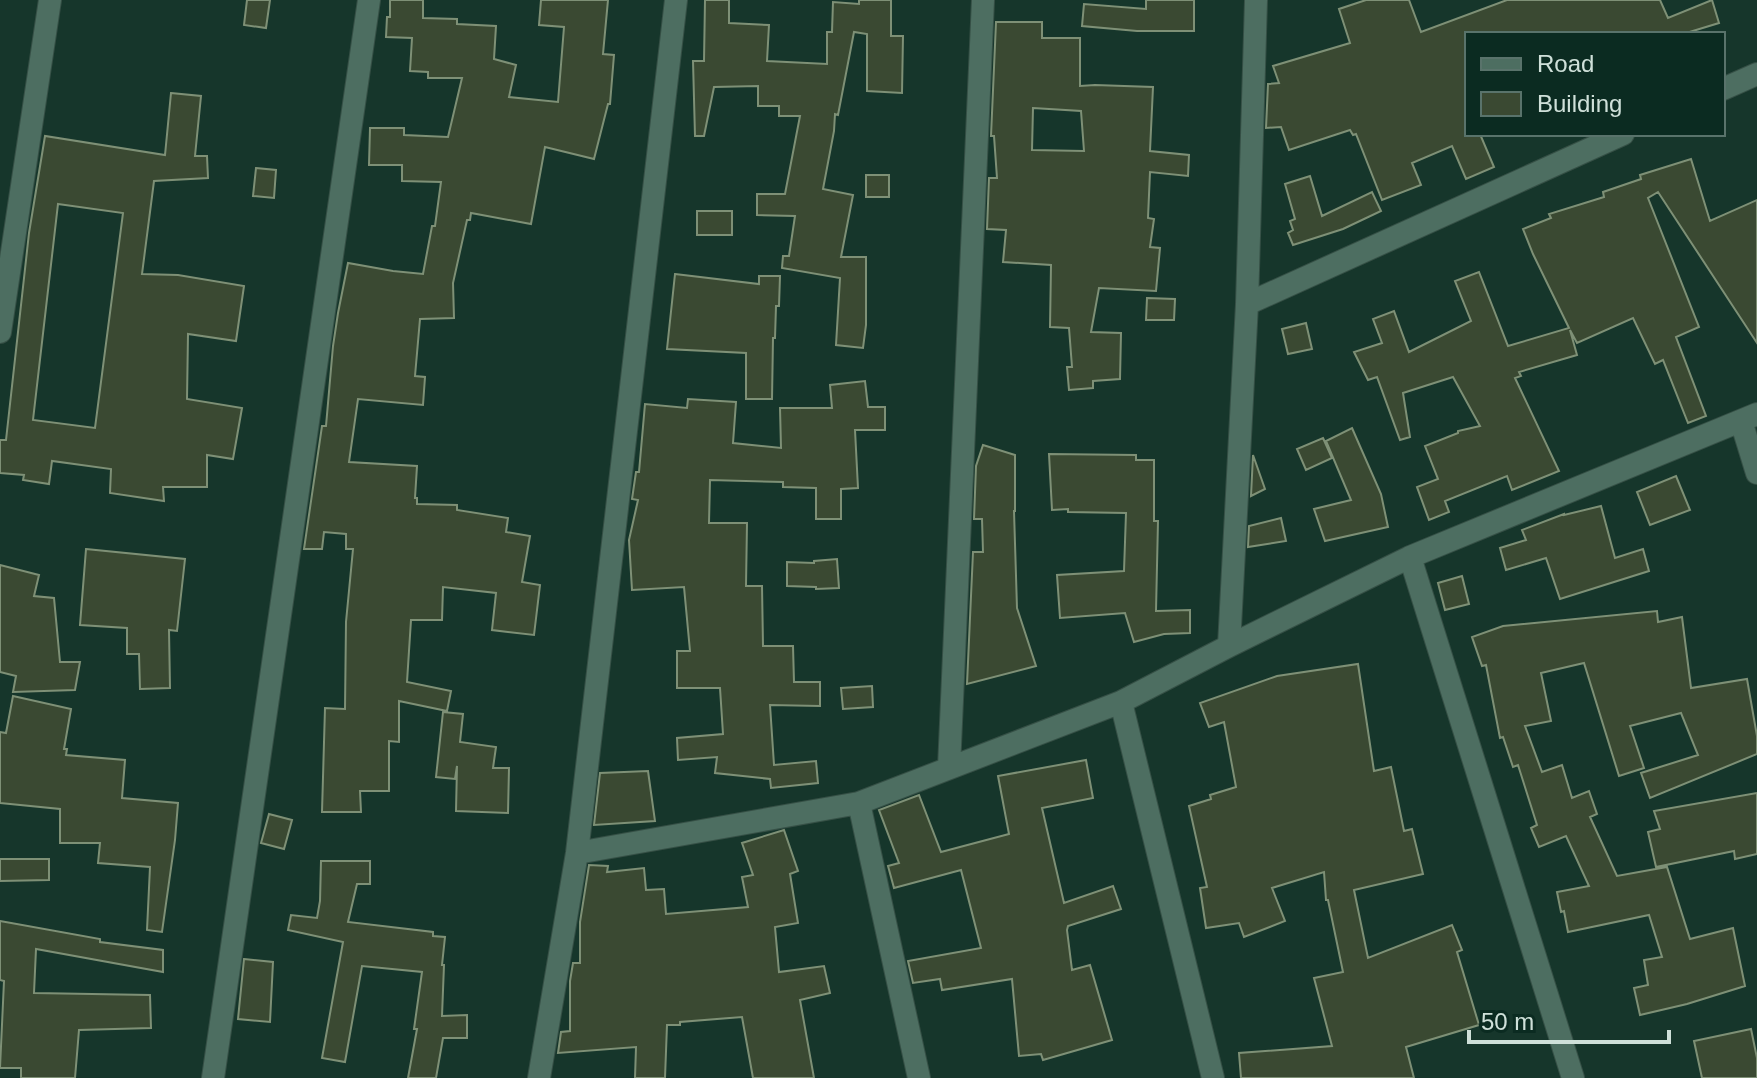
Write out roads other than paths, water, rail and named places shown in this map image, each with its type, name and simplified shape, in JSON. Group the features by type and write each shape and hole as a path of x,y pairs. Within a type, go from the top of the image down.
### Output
{"street":[{"path":"0,332 50,0"},
{"path":"213,1078 369,0"},
{"path":"539,1078 577,853 676,0"},
{"path":"949,768 983,0"},
{"path":"1229,646 1247,304 1256,0"},
{"path":"1725,88 1757,74"},
{"path":"1247,304 1619,136"},
{"path":"577,853 859,803 1121,702 1410,557 1749,418 1757,473"},
{"path":"1410,557 1573,1078"},
{"path":"1121,702 1213,1078"},
{"path":"859,803 919,1078"}]}
